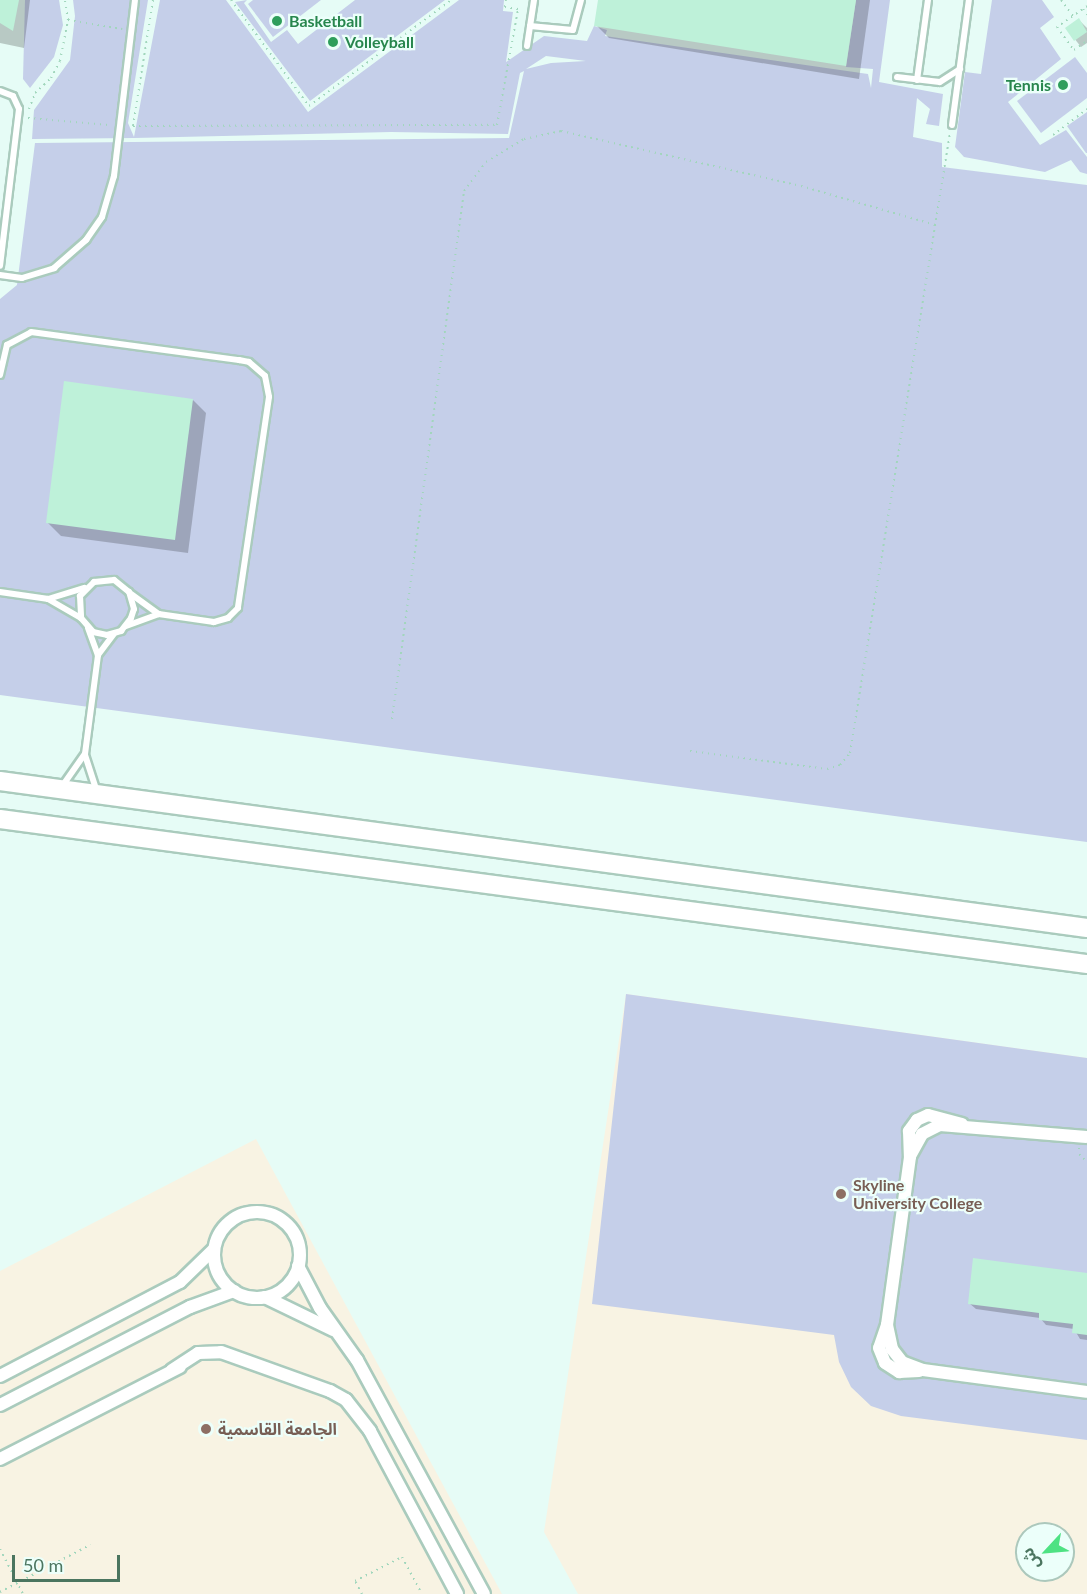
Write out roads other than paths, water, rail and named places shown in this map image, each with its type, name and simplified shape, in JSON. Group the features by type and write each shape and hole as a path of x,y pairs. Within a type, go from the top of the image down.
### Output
{"street":[{"path":"0,781 1087,928"},
{"path":"0,819 1087,964"},
{"path":"1086,1137 962,1124 931,1127 922,1134 910,1157 888,1325 894,1354 923,1370 1087,1392"},
{"path":"0,1376 180,1282 214,1249 220,1233 231,1220 248,1213 265,1212 281,1219 293,1232 299,1248 298,1266 289,1283 266,1297"},
{"path":"214,1249 218,1273 234,1291"},
{"path":"298,1266 320,1308 357,1360 484,1594"},
{"path":"0,1405 190,1307 234,1291 266,1297 339,1334"},
{"path":"0,1459 206,1351 221,1352 309,1383 346,1400 370,1431 457,1594"}],"lane":[{"path":"0,275 22,278 54,268 86,240 108,201 135,0"},
{"path":"527,46 534,0"},
{"path":"530,26 573,30 580,0"},
{"path":"917,80 928,0"},
{"path":"952,125 969,0"},
{"path":"897,77 940,82 960,69"},
{"path":"0,92 13,96 19,109 0,267"},
{"path":"0,375 7,345 31,332 249,362 265,376 269,396 238,608 228,618 214,621 159,615 126,626 114,634 98,656 85,754 74,774 58,789"},
{"path":"48,599 86,587 94,582 114,580 159,615"},
{"path":"86,587 78,608 98,656"},
{"path":"0,592 48,599 81,618"},
{"path":"126,626 134,609 129,592"},
{"path":"87,628 100,634 114,634"},
{"path":"85,754 98,794"}],"place":[{"name":"Basketball","path":"277,21"},
{"name":"Volleyball","path":"333,42"},
{"name":"Tennis","path":"1063,85"},
{"name":"Skyline University College","path":"841,1194"},
{"name":"الجامعة القاسمية","path":"206,1429"}]}
